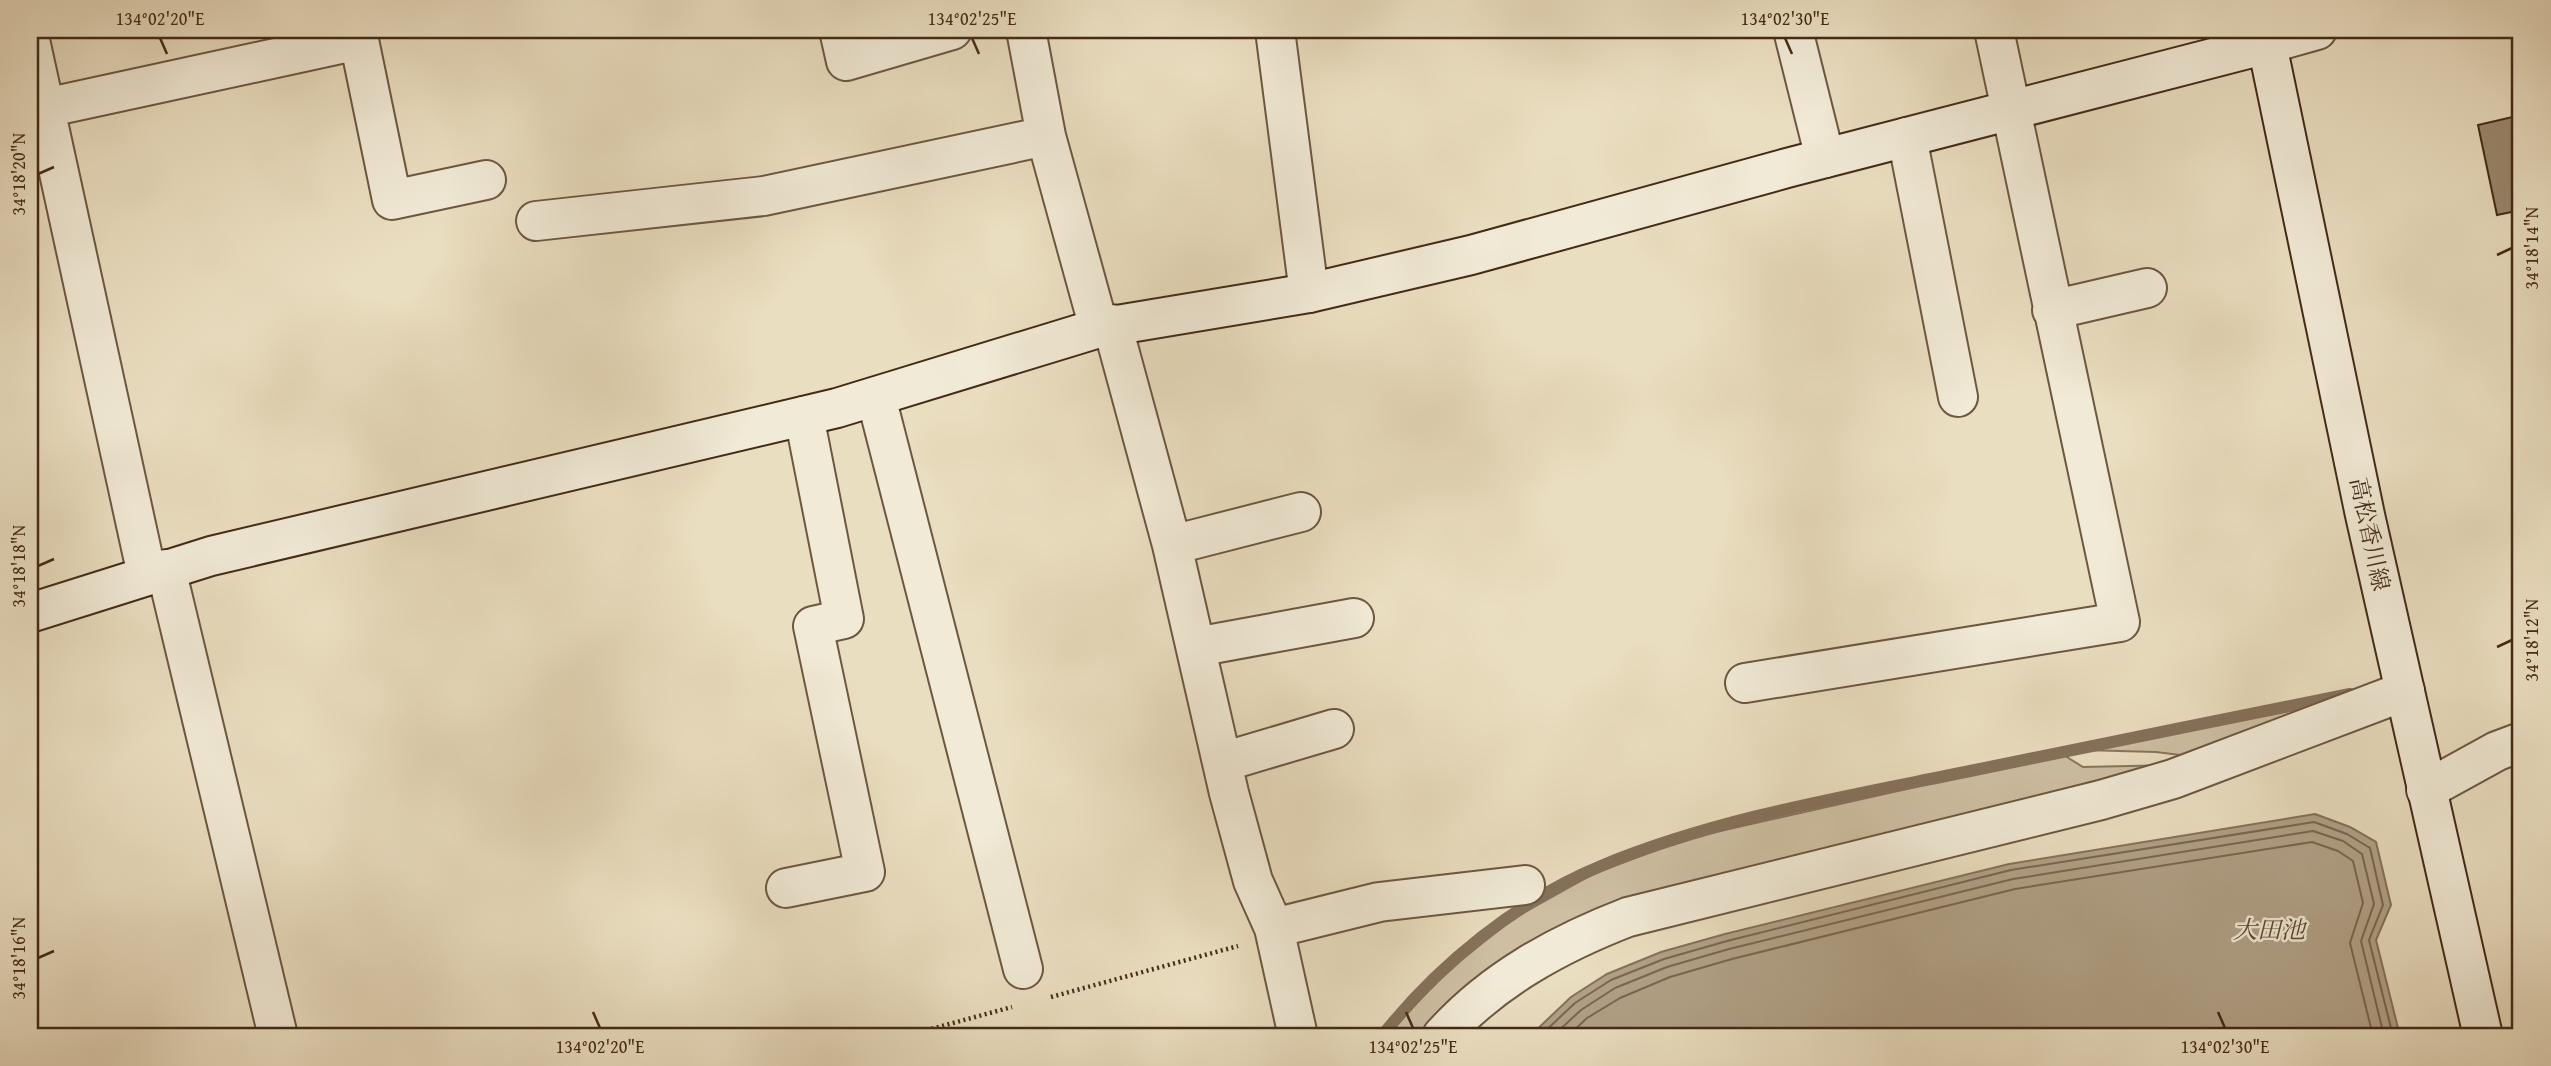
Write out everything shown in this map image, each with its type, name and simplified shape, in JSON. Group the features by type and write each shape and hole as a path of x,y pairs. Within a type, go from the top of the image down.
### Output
{"street":[{"path":"839,30 846,61 952,30"},
{"path":"1026,30 1046,136 1172,545 1253,881 1274,928 1298,1036"},
{"path":"1275,30 1309,293"},
{"path":"1793,30 1825,158"},
{"path":"1745,683 2120,622 1994,30"},
{"path":"30,613 156,572 876,397 1105,326 1309,293 1471,255 2009,110 2266,37 2317,30"},
{"name":"高松香川線","path":"2266,37 2404,691 2483,1036"},
{"path":"45,108 359,40 392,200 486,180"},
{"path":"31,56 156,572 278,1036"},
{"path":"536,220 764,196 1046,136"},
{"path":"1907,137 1958,397"},
{"path":"2052,310 2147,288"},
{"path":"876,397 1029,991"},
{"path":"786,888 865,872 813,626 844,619 804,416"},
{"path":"1172,545 1301,512"},
{"path":"1196,647 1354,618"},
{"path":"1442,1036 1487,993 1533,961 1581,935 1628,917 2101,800 2173,779 2404,691"},
{"path":"1223,762 1334,729"},
{"path":"2426,790 2497,751 2521,742"},
{"path":"1274,928 1379,902 1525,885"}],"path":[{"path":"905,1036 1029,991 1266,939 1274,928"}],"shaded area":[{"path":"2357,696 2196,757 2156,752 2082,750"},
{"path":"2062,754 2083,767 2177,765 1719,878 1424,1036 1387,1036 1442,975 1511,920 1595,873 1685,839"}],"water":[{"name":"大田池","path":"2315,814 2350,827 2376,842 2391,905 2376,940 2400,1036 1530,1036 1571,997 1607,974 1661,952 2009,864"}],"building":[{"path":"2521,115 2521,210 2497,215 2478,125"}],"waterway":[{"path":"1382,1036 1454,960 1510,916 1570,880 1645,849 1736,821 1830,799 2350,694"}]}
